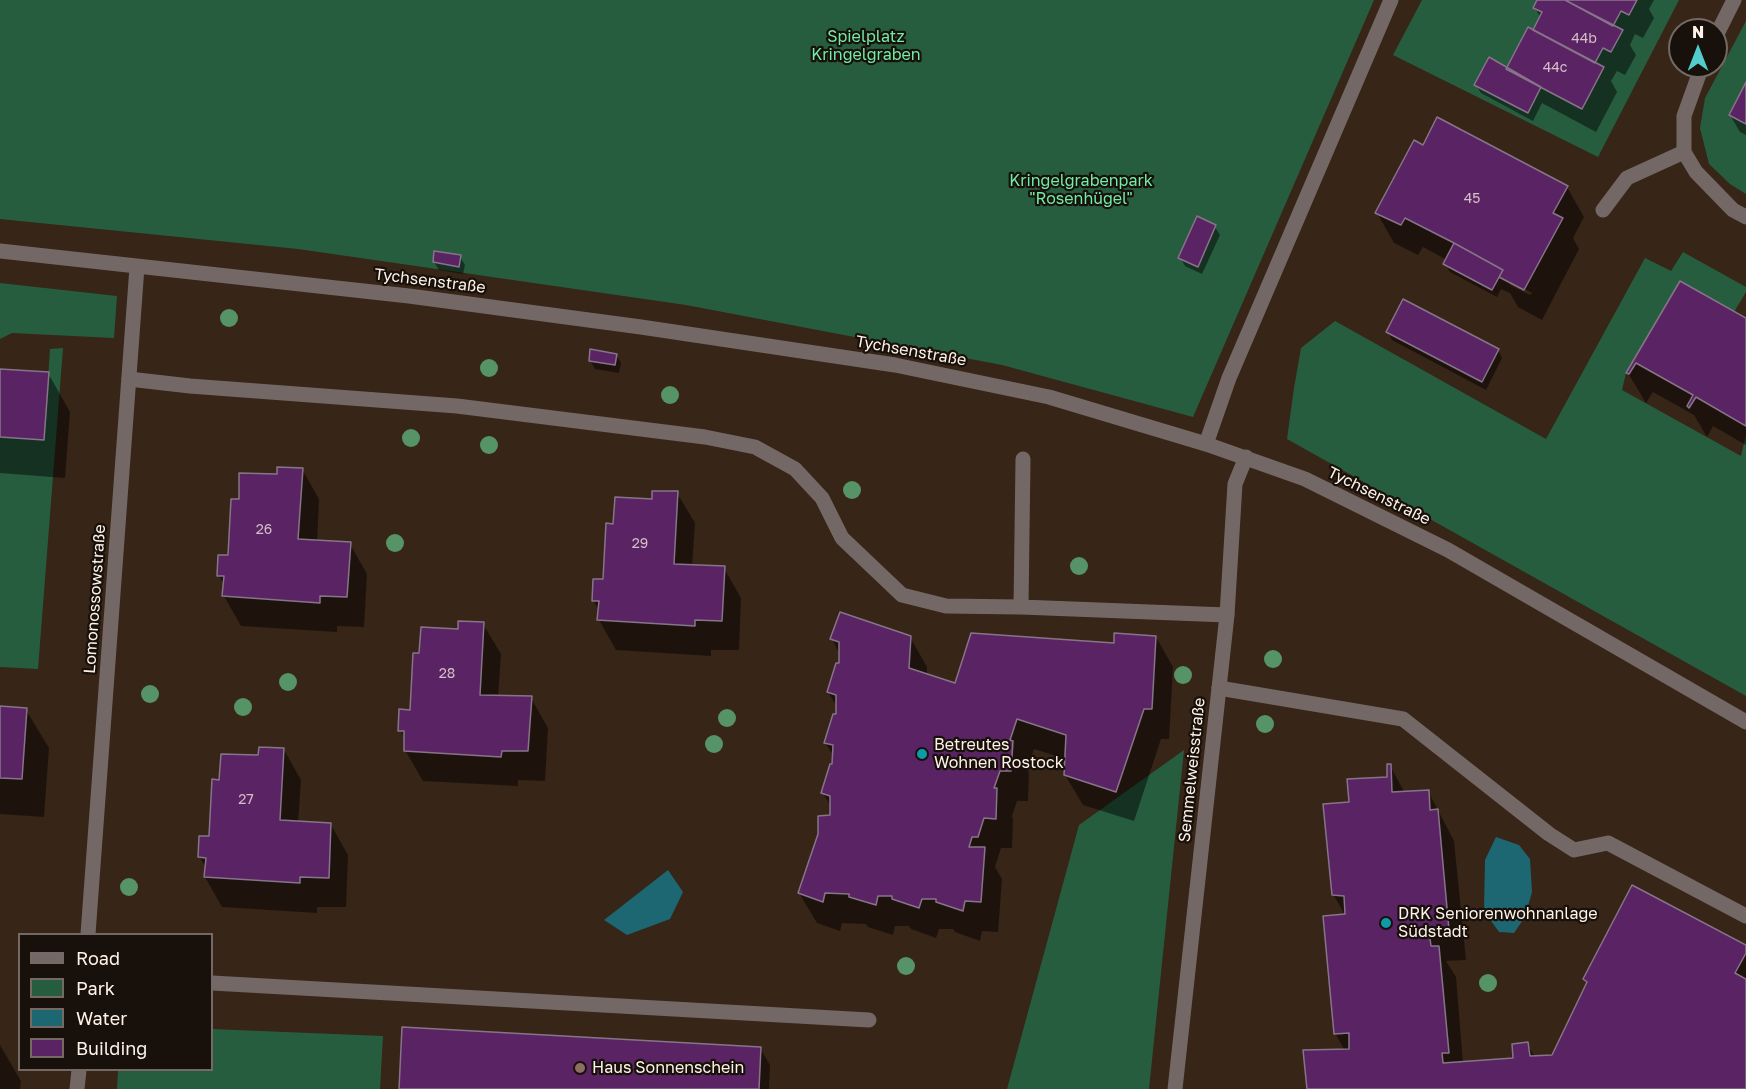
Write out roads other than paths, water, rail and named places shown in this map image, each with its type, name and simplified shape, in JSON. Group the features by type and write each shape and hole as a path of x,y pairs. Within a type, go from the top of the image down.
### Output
{"street":[{"path":"1206,444 1228,378 1391,0"},
{"path":"1725,18 1734,0"},
{"path":"1698,78 1684,116 1684,152 1696,172 1733,210 1746,217"},
{"path":"1604,210 1627,178 1684,152"},
{"name":"Tychsenstraße","path":"0,251 420,297 705,336 895,365 1049,397 1206,444 1305,480 1448,550 1746,722"},
{"name":"Lomonossowstraße","path":"88,933 137,267"},
{"path":"129,379 190,386 457,406 705,437 755,447 795,469 822,498 842,538 902,595 946,606 1021,606 1227,615"},
{"name":"Semmelweisstraße","path":"1175,1089 1227,615 1235,484 1246,457"},
{"path":"1021,606 1023,459"},
{"path":"1219,688 1403,719 1549,834 1574,850 1608,843 1746,916"},
{"path":"213,983 869,1020"},
{"path":"77,1089 79,1071"}],"water":[{"path":"1496,837 1519,845 1530,859 1532,892 1525,917 1514,933 1499,932 1484,911 1485,860"},
{"path":"668,870 683,892 670,919 627,935 604,920"}],"place":[{"name":"Betreutes Wohnen Rostock","path":"922,754"},
{"name":"DRK Seniorenwohnanlage Südstadt","path":"1386,923"},
{"name":"Haus Sonnenschein","path":"580,1068"}],"park label":[{"name":"Spielplatz Kringelgraben","path":"866,46"},
{"name":"Kringelgrabenpark \"Rosenhügel\"","path":"1081,190"}]}
